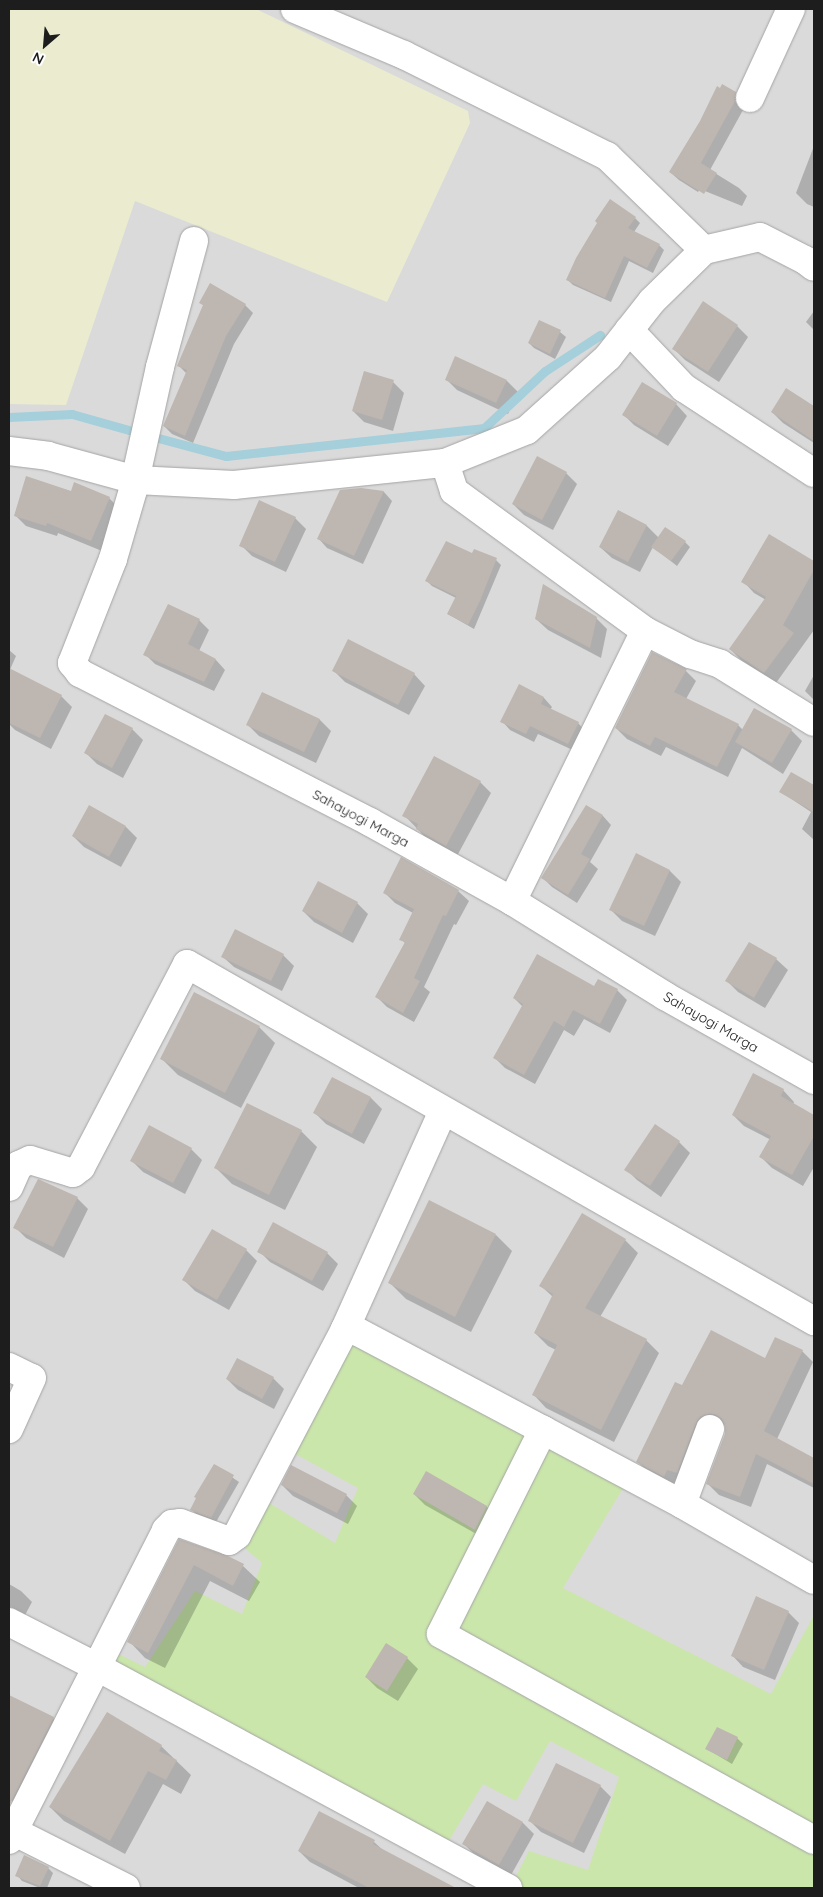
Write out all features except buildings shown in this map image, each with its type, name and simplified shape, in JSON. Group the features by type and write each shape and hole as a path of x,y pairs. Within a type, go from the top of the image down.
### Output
{"street":[{"path":"295,9 404,55 607,156 704,250"},
{"path":"750,98 791,9"},
{"path":"9,451 48,456 136,480 234,485 444,463 527,430 608,357 652,301 704,250 760,237 806,260 814,267"},
{"path":"136,480 160,367 194,241"},
{"path":"629,330 684,388 812,468"},
{"path":"444,463 454,491 645,630 690,654 720,664 814,722"},
{"name":"Sahayogi Marga","path":"136,480 114,559 72,663 80,673 370,822 512,900 665,996 814,1080"},
{"path":"512,900 645,630"},
{"path":"9,1187 19,1165 30,1160 73,1173 82,1167 187,964 814,1321"},
{"path":"126,1888 10,1833 166,1530 172,1524 180,1523 229,1541 237,1535 345,1329 443,1111"},
{"path":"345,1329 358,1332 682,1504 814,1580"},
{"path":"9,1367 32,1378 9,1429"},
{"path":"682,1504 710,1429"},
{"path":"543,1430 441,1634 814,1840"},
{"path":"9,1622 97,1667 468,1879 508,1888"}],"shaded area":[{"path":"9,9 814,9 814,1888 9,1888"}],"green space":[{"path":"9,9 256,9 468,111 470,123 387,302 135,201 66,405 9,404"},
{"path":"345,1337 625,1485 563,1588 771,1694 814,1615 814,1888 510,1888 529,1851 588,1870 619,1777 550,1741 516,1801 483,1784 442,1852 97,1667 106,1648 145,1667 195,1591 242,1614 262,1563 240,1544 266,1501 335,1543 358,1488 286,1449"}],"waterway":[{"path":"147,435 226,456 484,428 545,371 600,335"},
{"path":"9,417 72,414 129,430"}]}
